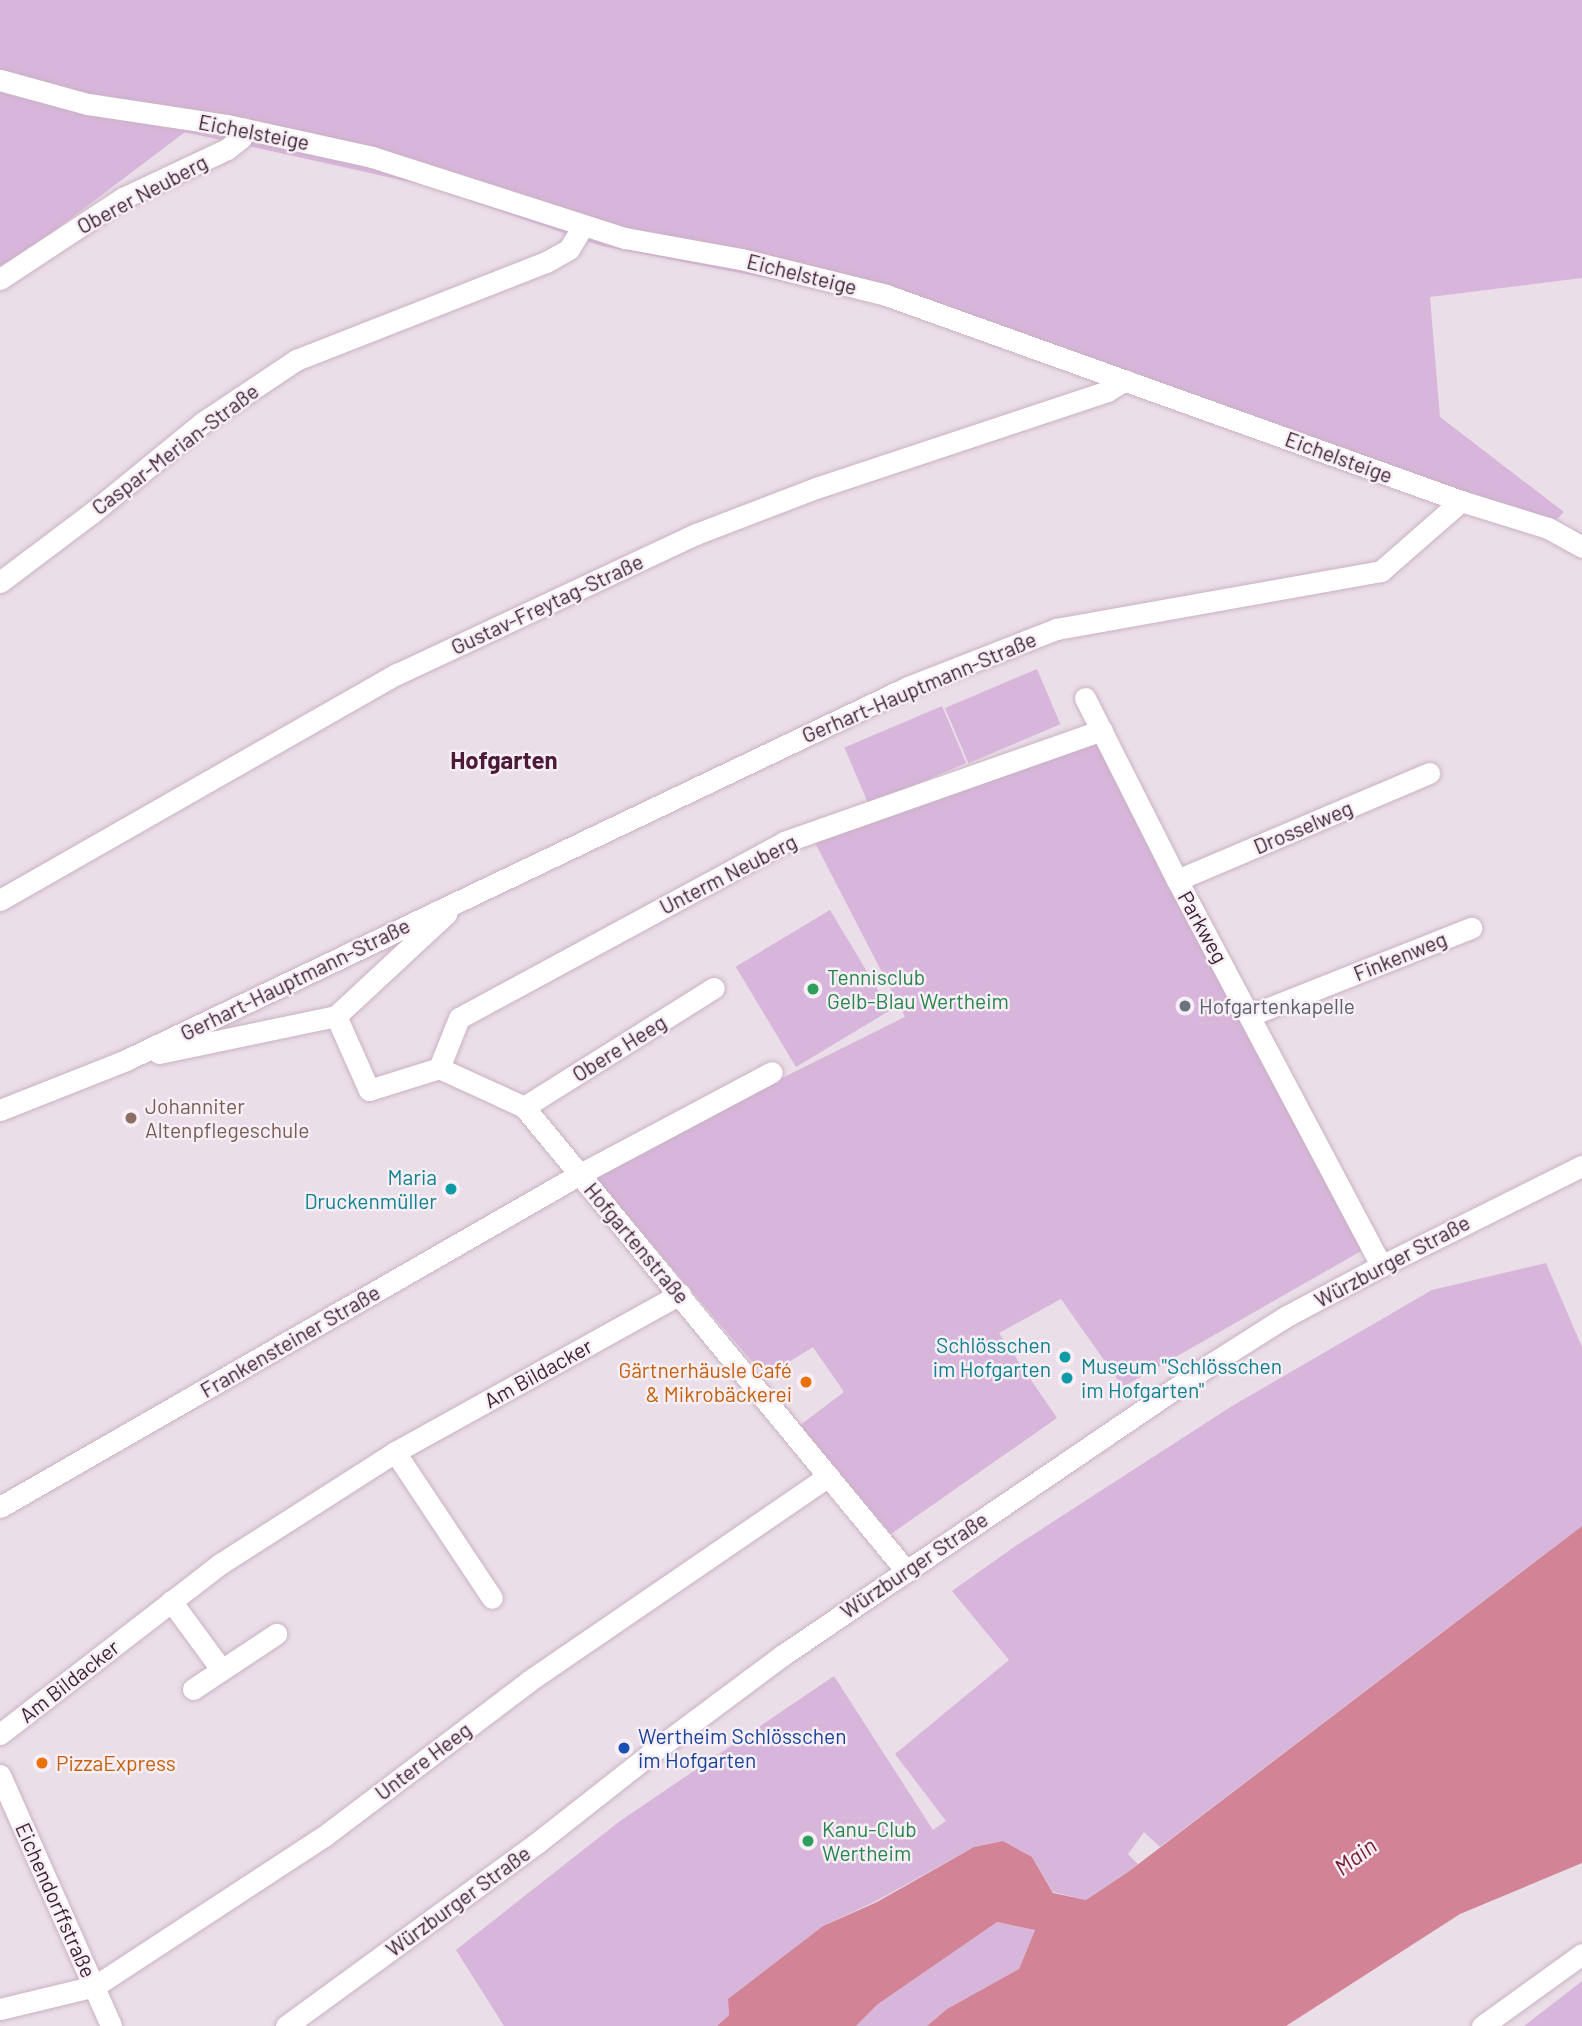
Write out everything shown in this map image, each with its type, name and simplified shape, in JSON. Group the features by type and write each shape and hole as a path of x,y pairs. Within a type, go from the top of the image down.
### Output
{"street":[{"name":"Eichelsteige","path":"0,80 88,104 244,128 372,157 625,238 741,259 886,295 1461,501 1548,528 1582,547"},
{"name":"Oberer Neuberg","path":"0,279 123,198 227,149 241,138 244,128"},
{"name":"Caspar-Merian-Straße","path":"0,582 93,512 202,423 296,360 547,262 569,249 583,226"},
{"name":"Gustav-Freytag-Straße","path":"0,900 397,674 684,540 816,488 1107,391 1125,380"},
{"name":"Gerhart-Hauptmann-Straße","path":"0,1110 126,1060 908,687 1056,629 1381,571 1461,501"},
{"name":"Parkweg","path":"1085,698 1177,880 1251,1015 1381,1266"},
{"name":"Unterm Neuberg","path":"439,1068 458,1018 785,842 1102,730"},
{"name":"Drosselweg","path":"1177,880 1429,773"},
{"name":"Gerhart-Hauptmann-Straße","path":"126,1060 336,1016 464,898"},
{"name":"Finkenweg","path":"1251,1015 1471,928"},
{"name":"Obere Heeg","path":"524,1107 714,988"},
{"path":"336,1016 369,1090 439,1068"},
{"name":"Hofgartenstraße","path":"439,1068 524,1107 907,1572"},
{"path":"580,1174 772,1072"},
{"name":"Würzburger Straße","path":"286,2026 537,1843 751,1679 869,1595 907,1572 1211,1364 1285,1317 1582,1166"},
{"name":"Frankensteiner Straße","path":"0,1507 580,1174"},
{"name":"Am Bildacker","path":"0,1734 220,1564 395,1452 680,1294"},
{"path":"395,1452 492,1598"},
{"name":"Untere Heeg","path":"0,2009 95,1986 323,1837 529,1681 828,1476"},
{"path":"171,1601 221,1669"},
{"path":"193,1689 276,1634"},
{"name":"Eichendorffstraße","path":"0,1775 111,2026"},
{"path":"1482,2026 1582,1954"}],"shaded area":[{"path":"0,0 1582,0 1582,278 1430,297 1440,417 1564,512 1548,528 991,330 772,279 602,246 424,185 185,132 0,272"},
{"path":"1037,669 1060,724 968,763 945,708"},
{"path":"942,706 966,763 869,804 844,747"},
{"path":"1102,730 1363,1250 1123,1387 1061,1299 999,1333 1057,1418 891,1534 799,1426 844,1392 813,1347 765,1377 591,1173 905,1017 810,833"},
{"name":"Tennisclub Gelb-Blau Wertheim","path":"830,910 890,1010 796,1067 736,967"},
{"path":"1546,1263 1582,1347 1582,1526 1160,1847 1144,1832 1128,1854 1138,1864 1128,1872 1086,1900 1053,1892 1032,1857 1003,1841 974,1847 876,1901 823,1926 728,1999 729,2015 717,2026 504,2026 456,1950 620,1821 834,1676 933,1830 946,1821 895,1754 1009,1660 952,1591 1017,1545 1232,1406 1432,1290"},
{"path":"996,1922 1035,1930 1019,1969 947,2009 927,2026 856,2026 878,2004"},
{"path":"1582,1981 1582,2026 1524,2026"}],"water":[{"name":"Main","path":"1582,1526 1582,1863 1460,1914 1286,2026 927,2026 947,2009 1019,1969 1035,1930 997,1922 878,2004 856,2026 717,2026 729,2015 728,1999 823,1926 877,1902 974,1847 1003,1841 1032,1857 1053,1893 1086,1900 1128,1872"}],"place":[{"name":"Tennisclub Gelb-Blau Wertheim","path":"813,989"},
{"name":"Hofgartenkapelle","path":"1185,1006"},
{"name":"Johanniter Altenpflegeschule","path":"131,1118"},
{"name":"Maria Druckenmüller","path":"451,1189"},
{"name":"Schlösschen im Hofgarten","path":"1065,1357"},
{"name":"Museum \"Schlösschen im Hofgarten\"","path":"1067,1378"},
{"name":"Gärtnerhäusle Café & Mikrobäckerei","path":"806,1382"},
{"name":"Wertheim Schlösschen im Hofgarten","path":"624,1748"},
{"name":"PizzaExpress","path":"42,1763"},
{"name":"Kanu-Club Wertheim","path":"808,1841"}],"district":[{"name":"Hofgarten","path":"504,760"}]}
